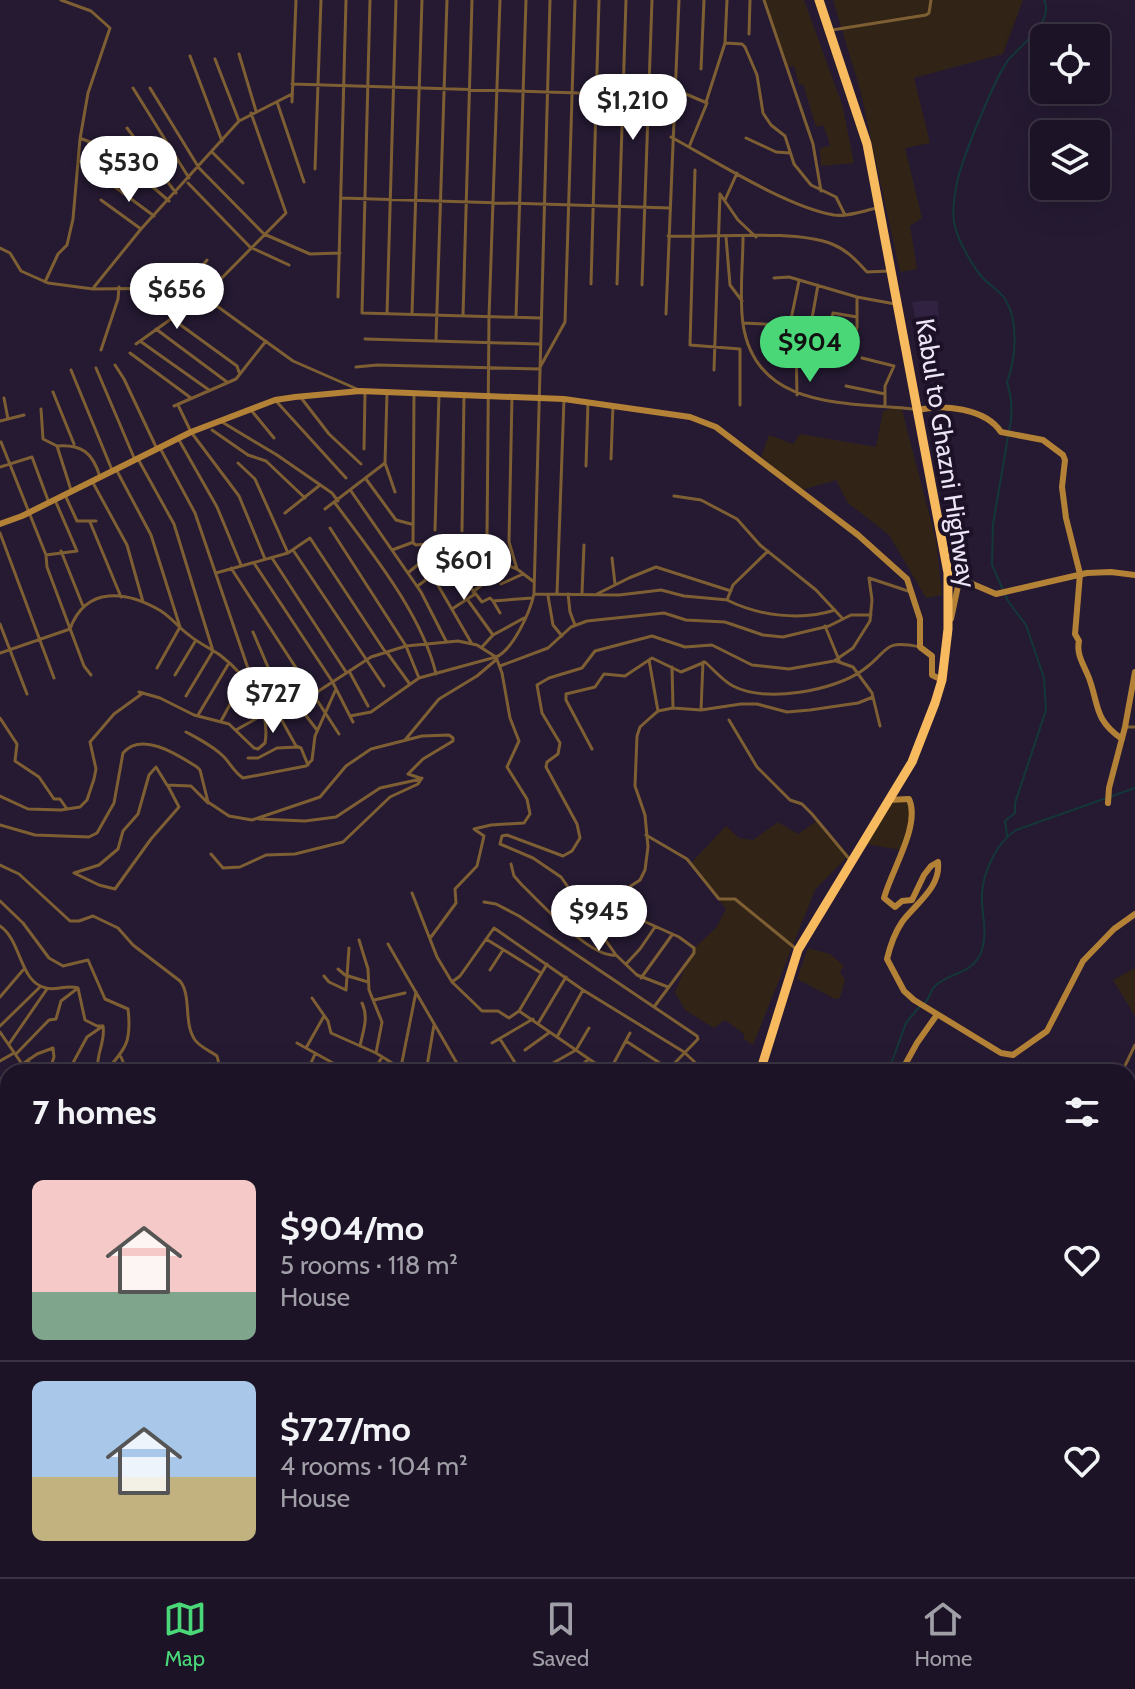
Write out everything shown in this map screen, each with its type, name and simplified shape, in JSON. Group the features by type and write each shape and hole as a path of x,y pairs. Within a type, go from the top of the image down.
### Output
{"highway":[{"name":"Kabul to Ghazni Highway","path":"762,1064 798,950 912,762 942,680 948,629 948,573 880,207 867,144 819,0"}],"street":[{"path":"45,282 58,254 67,245 88,93 110,28 91,11 61,0"},
{"path":"292,102 296,0"},
{"path":"315,169 321,0"},
{"path":"338,297 346,0"},
{"path":"370,0 362,313 540,318"},
{"path":"387,314 396,0"},
{"path":"412,314 422,0"},
{"path":"436,340 447,0"},
{"path":"463,316 472,0"},
{"path":"487,538 488,342 500,0"},
{"path":"516,317 526,0"},
{"path":"405,740 439,699 477,676 507,651 533,596 550,0"},
{"path":"539,369 565,322 575,0"},
{"path":"591,284 599,0"},
{"path":"617,284 626,0"},
{"path":"642,285 652,0"},
{"path":"666,314 679,0"},
{"path":"701,69 704,0"},
{"path":"689,147 707,106 725,43 727,0"},
{"path":"749,34 750,0"},
{"path":"764,0 813,144 821,191"},
{"path":"829,30 926,15 931,0"},
{"path":"725,43 744,45 757,75 763,113 771,125 785,136 794,164 811,185 836,197 845,215"},
{"path":"239,54 256,111"},
{"path":"190,56 222,141"},
{"path":"215,59 239,121"},
{"path":"292,84 673,96"},
{"path":"133,88 188,180 250,247 289,265"},
{"path":"150,88 199,168 264,234 310,254 340,253"},
{"path":"674,89 706,102"},
{"path":"93,289 141,229 239,121 292,94"},
{"path":"276,102 304,182"},
{"path":"209,390 138,342 203,296 286,212 251,113"},
{"path":"127,128 176,193"},
{"path":"671,137 737,173 815,209 845,215 880,207"},
{"path":"746,138 776,152 790,153"},
{"path":"80,139 109,149 169,201"},
{"path":"212,152 243,183"},
{"path":"78,161 154,216"},
{"path":"695,170 690,345 740,349 740,405"},
{"path":"725,200 737,173"},
{"path":"714,370 720,194 738,220 756,237"},
{"path":"341,198 670,208"},
{"path":"101,200 141,229"},
{"path":"668,236 810,238 835,245 852,256 867,272 892,271"},
{"path":"726,237 730,285 742,301"},
{"path":"743,237 743,323 759,367 774,381 797,395 917,410 960,410 989,420 1001,432 1043,440 1063,455 1062,487 1066,518 1080,574 1075,634 1079,641 1077,651 1090,682 1095,706 1110,730 1122,739"},
{"path":"0,248 10,253 21,271 45,282 93,289 185,289 203,296 293,361 362,392"},
{"path":"185,289 207,260"},
{"path":"774,278 789,277 857,297 899,305"},
{"path":"790,324 799,280"},
{"path":"811,324 818,285"},
{"path":"101,350 119,287"},
{"path":"848,360 855,338 857,297"},
{"path":"743,323 831,322 833,313 857,317"},
{"path":"171,318 237,366 239,372"},
{"path":"156,329 227,382"},
{"path":"365,339 539,344"},
{"path":"265,559 239,496 191,432 176,406 236,379 266,341"},
{"path":"796,346 797,395"},
{"path":"130,353 191,398"},
{"path":"862,358 894,365 885,386 885,406"},
{"path":"115,365 195,513 254,686 256,696 246,709"},
{"path":"356,367 539,369"},
{"path":"96,368 136,459 174,524 213,651 186,696"},
{"path":"71,370 114,470 151,535 180,627 157,668"},
{"path":"846,386 885,394"},
{"path":"53,392 74,445 94,461 100,477"},
{"path":"362,392 364,449"},
{"path":"0,524 191,432 275,400 362,392 588,401 690,417 716,427 858,535 907,579 920,619 920,647"},
{"path":"387,393 385,463 395,492"},
{"path":"413,543 414,393"},
{"path":"435,530 439,393"},
{"path":"462,531 464,394"},
{"path":"300,396 329,434 361,464"},
{"path":"512,396 508,539 517,569"},
{"path":"4,398 8,419"},
{"path":"557,594 564,399"},
{"path":"275,400 346,478"},
{"path":"586,466 588,401"},
{"path":"611,459 613,405"},
{"path":"41,409 43,439 57,446 74,445"},
{"path":"250,409 274,438"},
{"path":"0,421 24,415"},
{"path":"219,420 320,485 336,502 370,549 427,642 436,675"},
{"path":"212,430 248,455 266,461 305,498"},
{"path":"179,438 217,507 241,565"},
{"path":"1,442 46,555 47,567 84,666 91,675"},
{"path":"57,446 77,521 96,521"},
{"path":"0,467 32,457 77,551 46,555"},
{"path":"238,463 255,479 288,553"},
{"path":"325,509 385,463"},
{"path":"366,479 396,520 411,524"},
{"path":"92,481 127,545 143,603"},
{"path":"285,513 320,485"},
{"path":"351,491 409,572 446,641"},
{"path":"674,496 692,497 730,514 768,551 816,590 843,619"},
{"path":"90,522 121,597"},
{"path":"330,528 406,646 419,678"},
{"path":"0,533 54,678"},
{"path":"216,573 288,553 311,539 409,683"},
{"path":"392,550 413,543 445,542 451,561 465,584 482,602 490,598 493,601 548,594 619,595 661,590 684,596 728,600 753,610 797,616 814,616 835,610"},
{"path":"582,595 584,545"},
{"path":"293,550 384,686"},
{"path":"454,566 475,550"},
{"path":"61,551 83,606"},
{"path":"728,600 739,579 768,551"},
{"path":"409,572 431,554"},
{"path":"272,558 368,706"},
{"path":"612,558 615,584"},
{"path":"465,584 491,560 517,569 534,582"},
{"path":"417,586 451,561"},
{"path":"254,563 332,681 353,722"},
{"path":"452,609 506,565"},
{"path":"596,595 656,567 731,591"},
{"path":"231,568 339,734"},
{"path":"948,629 958,586 968,582 996,594 1080,574 1111,572 1135,575"},
{"path":"501,584 523,574"},
{"path":"432,575 472,644"},
{"path":"668,987 657,980 641,978 616,955 561,877 533,858 500,844 502,836 507,835 563,856 572,851 580,838 577,824 546,767 547,762 558,754 560,743 542,713 538,684 582,668 598,650 652,636 685,647 712,645 752,665 789,669 838,660 856,644 872,615 869,578 912,592"},
{"path":"548,594 553,625 562,636"},
{"path":"568,594 575,625"},
{"path":"0,796 28,809 80,807 87,800 96,769 90,742 114,714 141,693 198,716 221,721 236,730 254,748 262,746 266,739 265,713 244,679 229,663 163,612 121,597 98,598 77,612 70,629"},
{"path":"467,599 493,635"},
{"path":"493,601 500,613"},
{"path":"500,666 548,648 575,625 587,621 660,613 686,620 725,622 763,635 783,637 860,613 872,615"},
{"path":"482,647 493,635 524,618"},
{"path":"0,624 27,694"},
{"path":"825,626 838,660 858,673 873,697 880,726"},
{"path":"0,653 70,629"},
{"path":"253,632 284,704"},
{"path":"175,675 196,640"},
{"path":"236,730 275,708 314,694 347,671 406,646 446,641 472,644 482,647 496,658 510,718 519,741 507,767 527,799 530,818 524,823 474,829 484,836 477,866 455,889 456,903 430,937"},
{"path":"703,662 732,686 747,690 782,693 812,691 841,684 887,647 898,642 920,647 932,656 932,675 942,680"},
{"path":"350,716 371,712 419,678 496,658"},
{"path":"592,749 566,700 566,694 595,687 604,674 625,676 649,660 657,660 681,672 703,662"},
{"path":"649,660 658,711"},
{"path":"701,710 703,662"},
{"path":"198,716 229,663"},
{"path":"672,667 673,708"},
{"path":"1108,803 1135,672"},
{"path":"221,721 244,679"},
{"path":"186,732 215,749 243,778 308,765 312,760 317,730 336,689"},
{"path":"594,925 620,891 640,880 645,870 648,847 645,815 635,786 637,736 640,727 658,711 757,704 787,712 858,703 873,697"},
{"path":"294,700 317,730"},
{"path":"275,708 308,765"},
{"path":"0,718 1,725 6,725 17,744 15,761 39,777 54,799 60,799 68,809"},
{"path":"729,720 757,767 790,800 802,804 812,814 851,861"},
{"path":"1125,727 1135,727"},
{"path":"252,820 320,797 357,756 378,746 444,735 453,738 408,774 422,778"},
{"path":"0,825 35,835 89,837 97,833 114,803 123,753 128,747 139,743 152,745 197,767 206,797 212,805"},
{"path":"248,758 258,758 277,748 298,747"},
{"path":"156,767 167,785 179,807 115,889 74,873 99,865 118,849 123,831 138,814 149,775 156,767"},
{"path":"167,785 191,786 212,805 235,818 305,821 336,817 380,788 422,778"},
{"path":"211,854 223,868 230,869 266,855 295,854 335,845 350,836 390,797 418,784 422,778"},
{"path":"888,800 909,799 913,808 907,840 884,898 895,907 902,901 912,900 931,866 938,862 939,869 935,882 923,900 903,921 891,942 887,959 904,991 914,1000 1001,1053 1013,1055 1047,1031 1083,961 1114,929 1135,914"},
{"path":"646,835 687,859 719,899 735,899 798,950"},
{"path":"511,864 514,876 522,885 587,944 607,956 616,955"},
{"path":"0,865 19,874 70,921 93,916 118,928 133,945 180,981 184,986 194,1039 217,1056 219,1064"},
{"path":"412,893 437,957 452,982 482,1011 498,1011 509,1018 519,1011 547,964"},
{"path":"602,900 673,934 695,950 654,1007"},
{"path":"0,901 23,923 49,958 63,966 88,960 105,999 126,1007 129,1031 121,1057 114,1064"},
{"path":"484,902 496,904 519,916 699,1037 673,1064"},
{"path":"0,926 13,936 25,969 41,986 47,989 78,988"},
{"path":"626,964 655,927"},
{"path":"452,982 459,978 494,928 583,990 684,1052 697,1064"},
{"path":"641,978 673,934"},
{"path":"485,938 541,973"},
{"path":"359,940 368,969 372,1000 382,1022 376,1053"},
{"path":"388,944 457,1064"},
{"path":"324,976 346,990 349,948"},
{"path":"490,970 503,950"},
{"path":"0,997 16,975 25,969"},
{"path":"338,969 345,975 368,982"},
{"path":"538,1023 566,977"},
{"path":"0,1026 41,986"},
{"path":"78,988 85,1020 103,1026"},
{"path":"0,1061 16,1053 49,1020 56,1019 61,1001 78,988"},
{"path":"9,1044 47,989"},
{"path":"557,1037 583,990"},
{"path":"402,1064 416,992"},
{"path":"372,1000 405,993"},
{"path":"312,998 331,1033 376,1053 392,1064"},
{"path":"360,1046 366,1021 362,1003"},
{"path":"519,1011 597,1064"},
{"path":"905,1064 934,1014"},
{"path":"306,1048 324,1016"},
{"path":"492,1043 533,1019"},
{"path":"427,1064 434,1024"},
{"path":"71,1064 87,1037 103,1026"},
{"path":"96,1064 105,1033 103,1026"},
{"path":"553,1063 576,1050 589,1028"},
{"path":"525,1050 550,1032"},
{"path":"613,1064 630,1033"},
{"path":"1,1034 22,1064 53,1048 52,1064"},
{"path":"500,1039 516,1064"},
{"path":"626,1041 659,1064"},
{"path":"297,1043 334,1064"},
{"path":"1126,1064 1135,1045"},
{"path":"311,1064 315,1054"},
{"path":"121,1057 124,1064"},
{"path":"378,1064 383,1057"},
{"path":"28,1064 29,1059"},
{"path":"583,1064 589,1059"}],"shaded area":[{"path":"764,0 804,0 843,107 854,163 821,166 820,148 830,146 828,138 823,125 816,127 794,66 788,67"},
{"path":"833,0 1023,0 1003,54 914,78 930,143 905,148 922,218 910,226 917,269 900,272 861,93"},
{"path":"938,301 939,325 917,328 912,302"},
{"path":"901,406 936,540 942,595 926,598 889,535 848,503 836,480 802,490 761,457 769,435 793,444 800,434 876,447 883,411"},
{"path":"894,798 913,806 901,850 865,844"},
{"path":"817,821 849,855 815,890 753,1045 725,1020 714,1028 685,1010 675,992 693,949 716,928 726,909 690,864 726,826 739,838 753,840 778,822 798,834"},
{"path":"808,948 830,954 844,966 840,972 845,980 840,998 835,999 797,979"},
{"path":"1135,968 1135,1016 1113,980"}],"waterway":[{"path":"1009,431 1011,406 1007,382 1014,351 1012,318 1005,299 985,281 963,248 954,222 954,205 960,172 988,99 1009,59 1041,24 1045,16 1044,0"},
{"path":"1007,836 1005,821 1015,813 1015,803 1046,710 1044,678 1026,625 1008,601 992,565 993,524 1008,437"},
{"path":"925,1003 939,982 973,965 978,958 984,935 982,894 985,876 992,858 1009,835 1135,788"},
{"path":"891,1064 906,1023 920,1006"}]}
